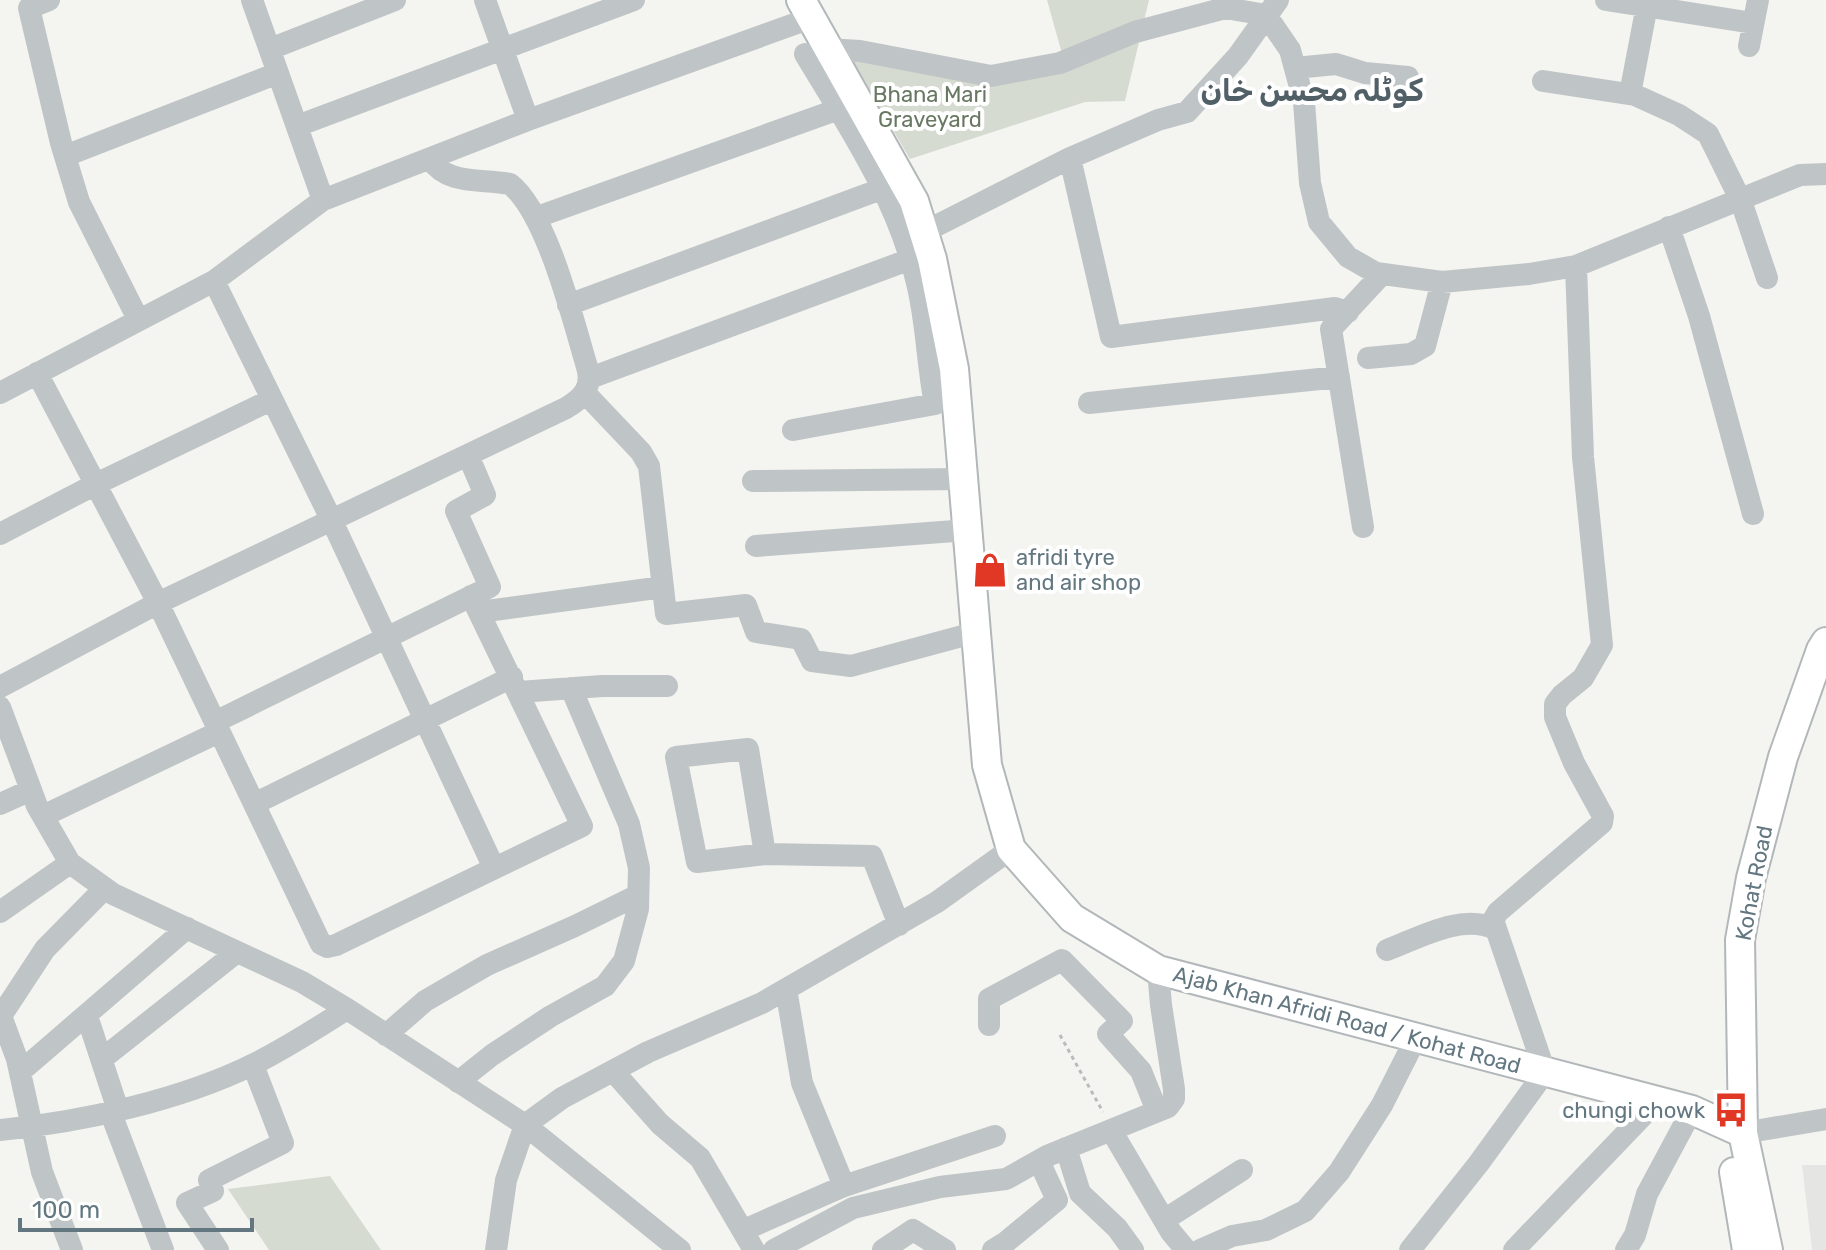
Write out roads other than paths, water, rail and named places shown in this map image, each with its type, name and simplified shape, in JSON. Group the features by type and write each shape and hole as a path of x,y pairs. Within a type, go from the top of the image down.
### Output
{"main road":[{"name":"Ajab Khan Afridi Road / Kohat Road","path":"806,9 816,51 914,201 932,259 954,369 987,765 1011,849 1072,918 1158,970 1692,1110 1743,1133"},
{"name":"Kohat Road","path":"1743,1133 1740,940 1751,878 1783,757 1826,642"},
{"path":"1743,1133 1768,1250"},
{"path":"1743,1133 1733,1166 1747,1250"}],"street":[{"path":"49,0 29,8 65,156 79,202 138,319"},
{"path":"252,0 323,200"},
{"path":"270,49 395,0"},
{"path":"485,0 528,120"},
{"path":"297,126 634,0"},
{"path":"1606,0 1648,3 1753,23"},
{"path":"1749,46 1758,0"},
{"path":"1630,94 1648,3"},
{"path":"793,430 935,404 925,321 911,259 884,188 839,109 816,51 860,51 991,76 1060,63 1135,32 1225,8 1272,8"},
{"path":"1272,8 1290,50 1304,102 1310,183 1319,222 1348,257 1376,273 1442,282 1576,266 1800,175 1826,174"},
{"path":"924,232 1070,158 1158,120 1187,112 1238,56 1272,8"},
{"path":"0,393 214,281 323,200 806,9"},
{"path":"1295,68 1336,64 1365,73 1408,77"},
{"path":"65,156 278,73"},
{"path":"1543,81 1630,94 1679,115 1708,134 1741,201 1767,278"},
{"path":"537,217 839,109"},
{"path":"1070,158 1111,337 1335,308 1348,312"},
{"path":"430,159 442,173 453,178 510,184 537,217 568,305 588,385 649,466 666,614 746,605 756,632 801,639 812,661 851,666 977,632"},
{"path":"568,305 884,188"},
{"path":"1669,227 1699,316 1753,514"},
{"path":"0,687 158,603 566,408 588,385 911,259"},
{"path":"1410,1250 1479,1163 1545,1072 1493,920 1498,912 1602,823 1603,816 1574,763 1555,717 1555,704 1583,678 1602,645 1583,457 1576,266"},
{"path":"1363,527 1331,329 1382,274"},
{"path":"214,281 332,521 494,868"},
{"path":"1368,358 1411,354 1425,346 1442,282"},
{"path":"37,373 158,603 321,944 327,947 582,826 475,604"},
{"path":"1089,403 1339,377"},
{"path":"0,534 271,400"},
{"path":"468,455 485,495 456,511 490,587 475,604"},
{"path":"753,481 964,479"},
{"path":"756,546 968,530"},
{"path":"43,816 387,638 475,604 663,587"},
{"path":"254,804 424,719 515,684 571,688 667,686"},
{"path":"458,1082 551,1016 605,986 624,961 638,909 639,868 629,824 571,688"},
{"path":"0,707 31,790 70,863 105,888 302,982 347,1009 525,1125 680,1250"},
{"path":"765,854 748,749 676,757 697,862 765,854 872,856 899,925"},
{"path":"0,804 31,790"},
{"path":"496,1250 506,1180 525,1125 562,1098 648,1052 762,1003 937,902 1011,849"},
{"path":"0,912 70,863"},
{"path":"72,1250 42,1172 20,1072 1,1016 45,949 105,888"},
{"path":"386,1035 425,1001 487,965 638,895"},
{"path":"1387,950 1457,924 1483,924 1495,929"},
{"path":"20,1072 187,928"},
{"path":"102,1059 237,952"},
{"path":"989,1025 989,999 1062,960 1122,1021 1108,1034 1141,1071 1157,1111"},
{"path":"774,1250 853,1208 940,1187 1006,1179 1066,1148 1168,1107 1174,1099 1158,970"},
{"path":"786,989 802,1083 844,1186"},
{"path":"0,1130 33,1127 114,1111 176,1094 253,1065 347,1009"},
{"path":"87,1016 102,1059 114,1111 163,1250"},
{"path":"1200,1250 1232,1236 1266,1230 1305,1211 1339,1172 1382,1105 1416,1038"},
{"path":"218,1250 187,1203 213,1191 209,1180 283,1143 253,1065"},
{"path":"613,1071 660,1124 700,1158 749,1240 844,1186 995,1136"},
{"path":"1514,1250 1657,1101"},
{"path":"1626,1250 1635,1235 1647,1194 1692,1110"},
{"path":"1743,1133 1826,1119"},
{"path":"1111,1130 1164,1220 1186,1250"},
{"path":"1066,1148 1080,1193 1117,1228 1133,1250"},
{"path":"993,1250 1057,1200 1039,1161"},
{"path":"1164,1220 1242,1170"},
{"path":"883,1250 913,1230 945,1250"}],"place":[{"name":"afridi tyre and air shop","path":"990,570"},
{"name":"chungi chowk","path":"1731,1110"}],"district":[{"name":"کوٹلہ محسن خان","path":"1312,91"}],"park label":[{"name":"Bhana Mari Graveyard","path":"930,106"}]}
